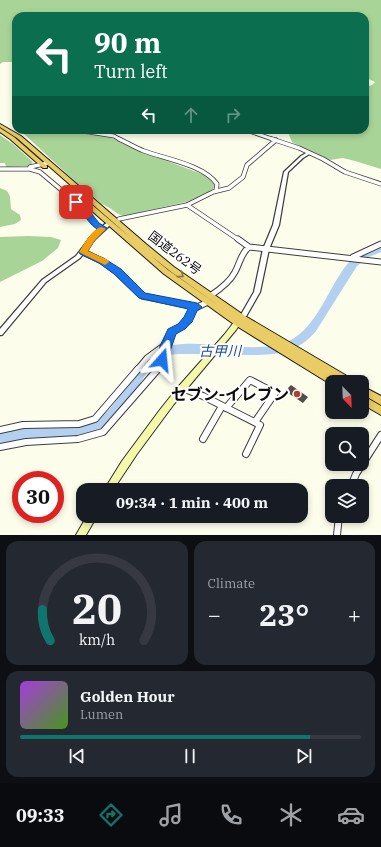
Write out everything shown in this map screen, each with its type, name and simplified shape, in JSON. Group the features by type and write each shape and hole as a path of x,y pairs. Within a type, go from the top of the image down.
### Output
{"highway":[{"name":"国道262号","path":"0,125 12,133"},
{"name":"国道262号","path":"0,130 46,164"},
{"name":"国道262号","path":"14,134 143,253 166,272 209,299 272,343 291,351 336,375"},
{"name":"国道262号","path":"240,320 280,340 291,351 325,375"},
{"path":"369,394 381,401"},
{"path":"369,403 381,411"}],"main road":[{"path":"113,483 143,439 182,388 220,346 240,320"},
{"path":"81,535 88,523"}],"street":[{"path":"101,134 114,136 144,151 200,170 213,178 217,184 216,191"},
{"path":"266,134 276,140 327,161 345,172 381,184"},
{"path":"119,219 166,208 187,205 216,191 229,188 243,176 247,165 276,140"},
{"path":"240,320 256,292 266,249 276,226 286,172 302,157 309,153"},
{"path":"21,169 46,164"},
{"path":"0,169 21,169 40,172 84,209 96,224 105,227 92,239 78,257 50,277 36,290 0,333"},
{"path":"187,205 249,246 381,262"},
{"path":"354,258 381,244"},
{"path":"0,447 24,441 92,437 103,432 160,366 166,345 172,332 185,323 193,309 209,299 227,282 235,273 244,249 249,246"},
{"path":"83,252 102,261 117,272 142,296 197,307"},
{"path":"0,430 22,425 79,424 95,419 146,358 166,345"},
{"path":"203,439 224,407 250,380 275,393 255,422"},
{"path":"182,388 203,396 260,425 246,454"},
{"path":"354,479 381,435"},
{"path":"337,535 338,523"}],"green space":[{"path":"0,0 381,0 381,169 343,158 330,160 292,142 289,135 369,134 369,86 375,82 369,79 369,12 12,12 12,62 3,62 0,64"},
{"path":"24,134 106,135 133,148 207,176 213,181 215,187 208,193 191,201 123,216 102,204 79,185"},
{"path":"0,135 13,144 33,162 30,166 6,167 5,163 0,163"},
{"path":"0,188 7,191 10,196 11,209 20,215 21,220 15,224 0,227"},
{"path":"0,237 51,237 61,240 58,248 42,261 0,282"}],"building":[{"name":"セブン-イレブン","path":"291,385 308,397 303,403 285,391"}],"waterway":[{"name":"古甲川","path":"0,438 26,433 84,430 97,426 107,420 115,412 150,361 164,352 179,349 271,351 294,344 312,328 353,264 366,255 381,248"}],"slow traffic":[{"path":"101,229 83,252 105,262"}],"place":[{"name":"セブン-イレブン","path":"297,394"}],"route":[{"path":"76,202 84,209 96,224 102,228 83,252 102,261 117,272 142,296 197,307 193,309 188,320 172,332 165,346 162,360"}]}
